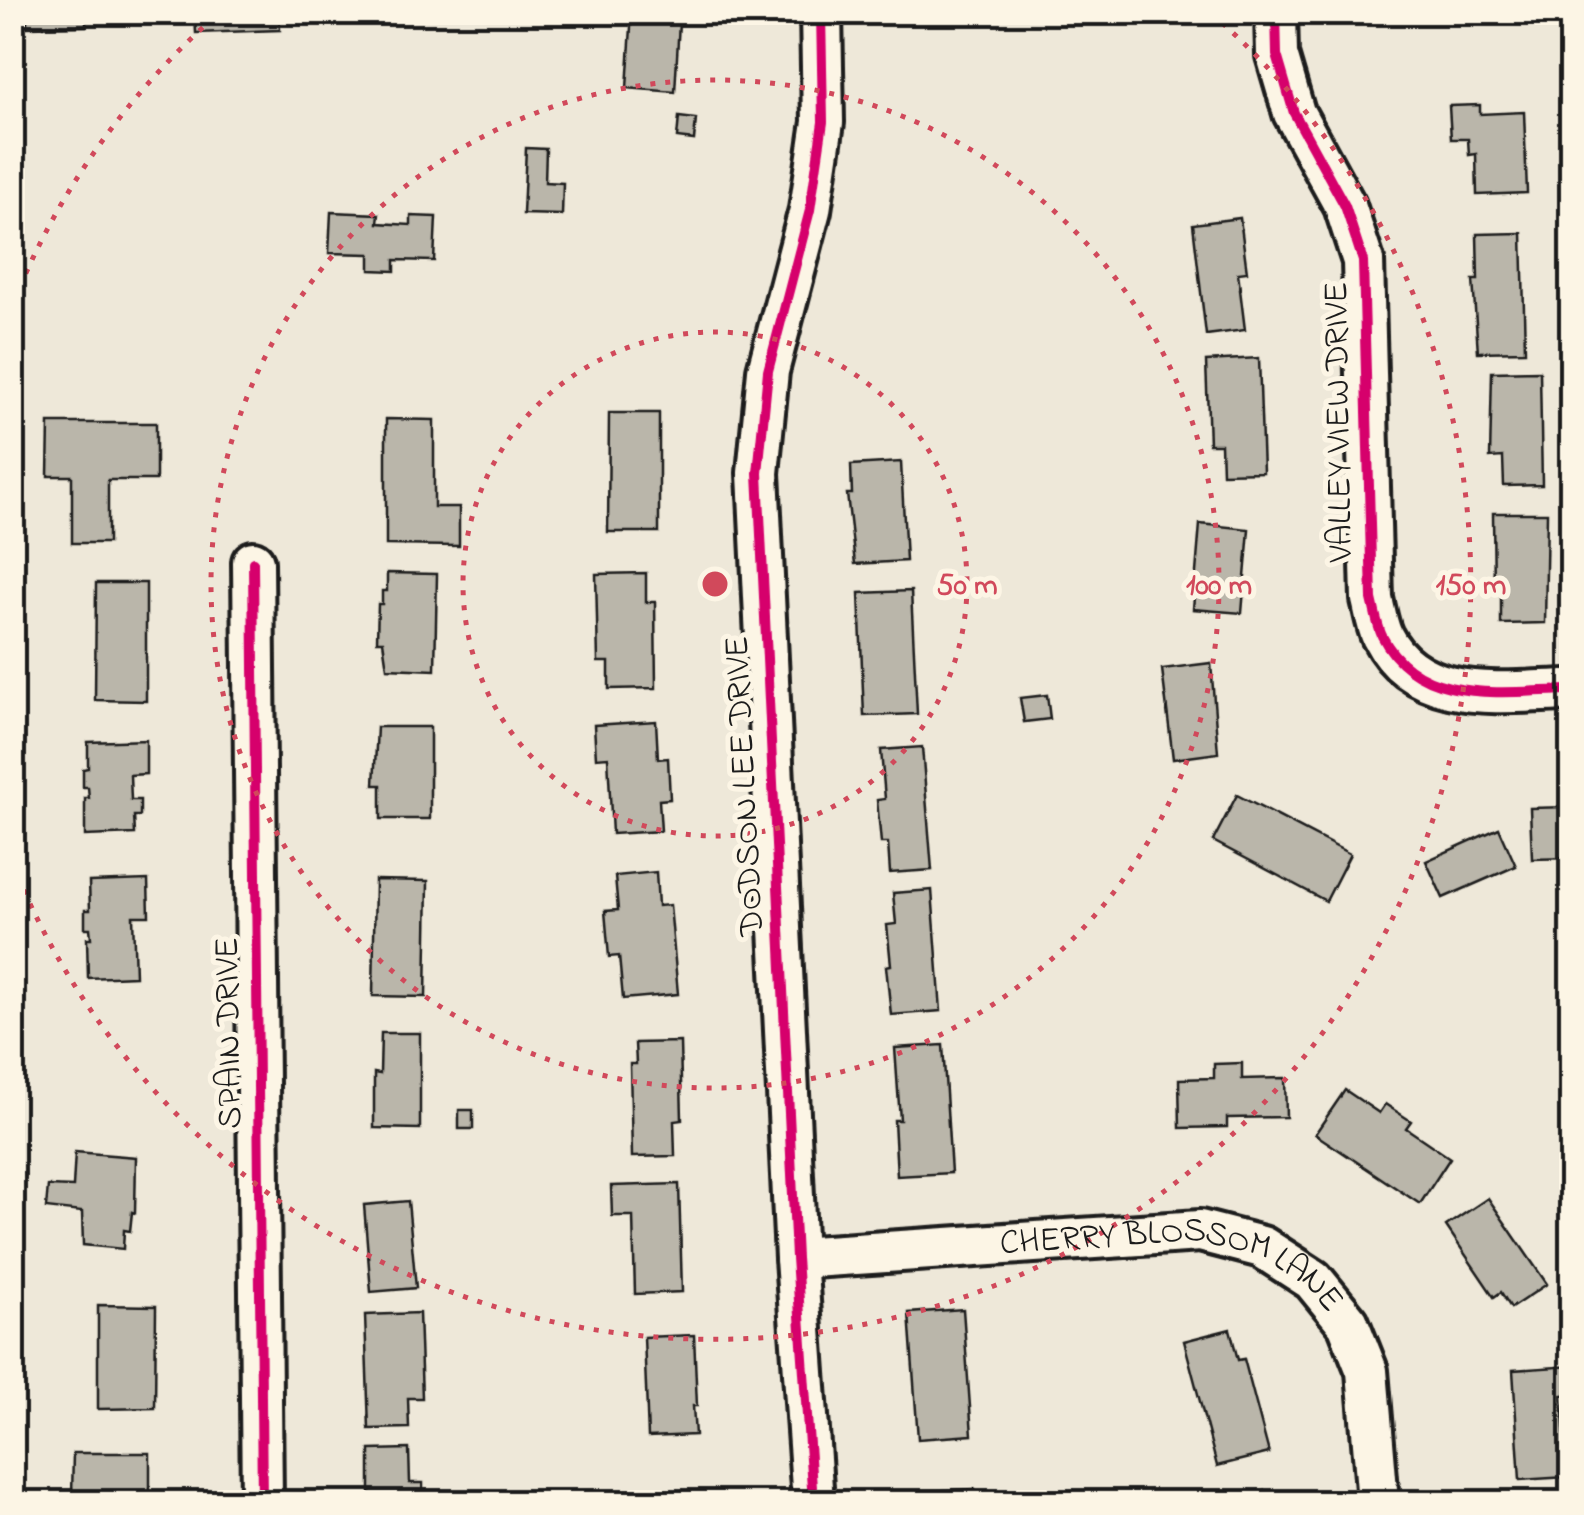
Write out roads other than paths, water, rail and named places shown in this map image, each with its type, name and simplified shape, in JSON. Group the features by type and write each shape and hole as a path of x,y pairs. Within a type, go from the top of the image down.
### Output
{"street":[{"name":"DODSON LEE DRIVE","path":"813,1502 796,1258 758,473 768,370 810,210 822,122 821,12"},
{"name":"VALLEY VIEW DRIVE","path":"1276,12 1277,55 1294,113 1345,206 1363,261 1372,599 1382,635 1402,664 1433,684 1463,692 1572,690"},
{"name":"SPAIN DRIVE","path":"253,562 262,1502"},
{"name":"CHERRY BLOSSOM LANE","path":"796,1258 1200,1231 1262,1246 1313,1280 1348,1323 1368,1371 1378,1502"}]}
